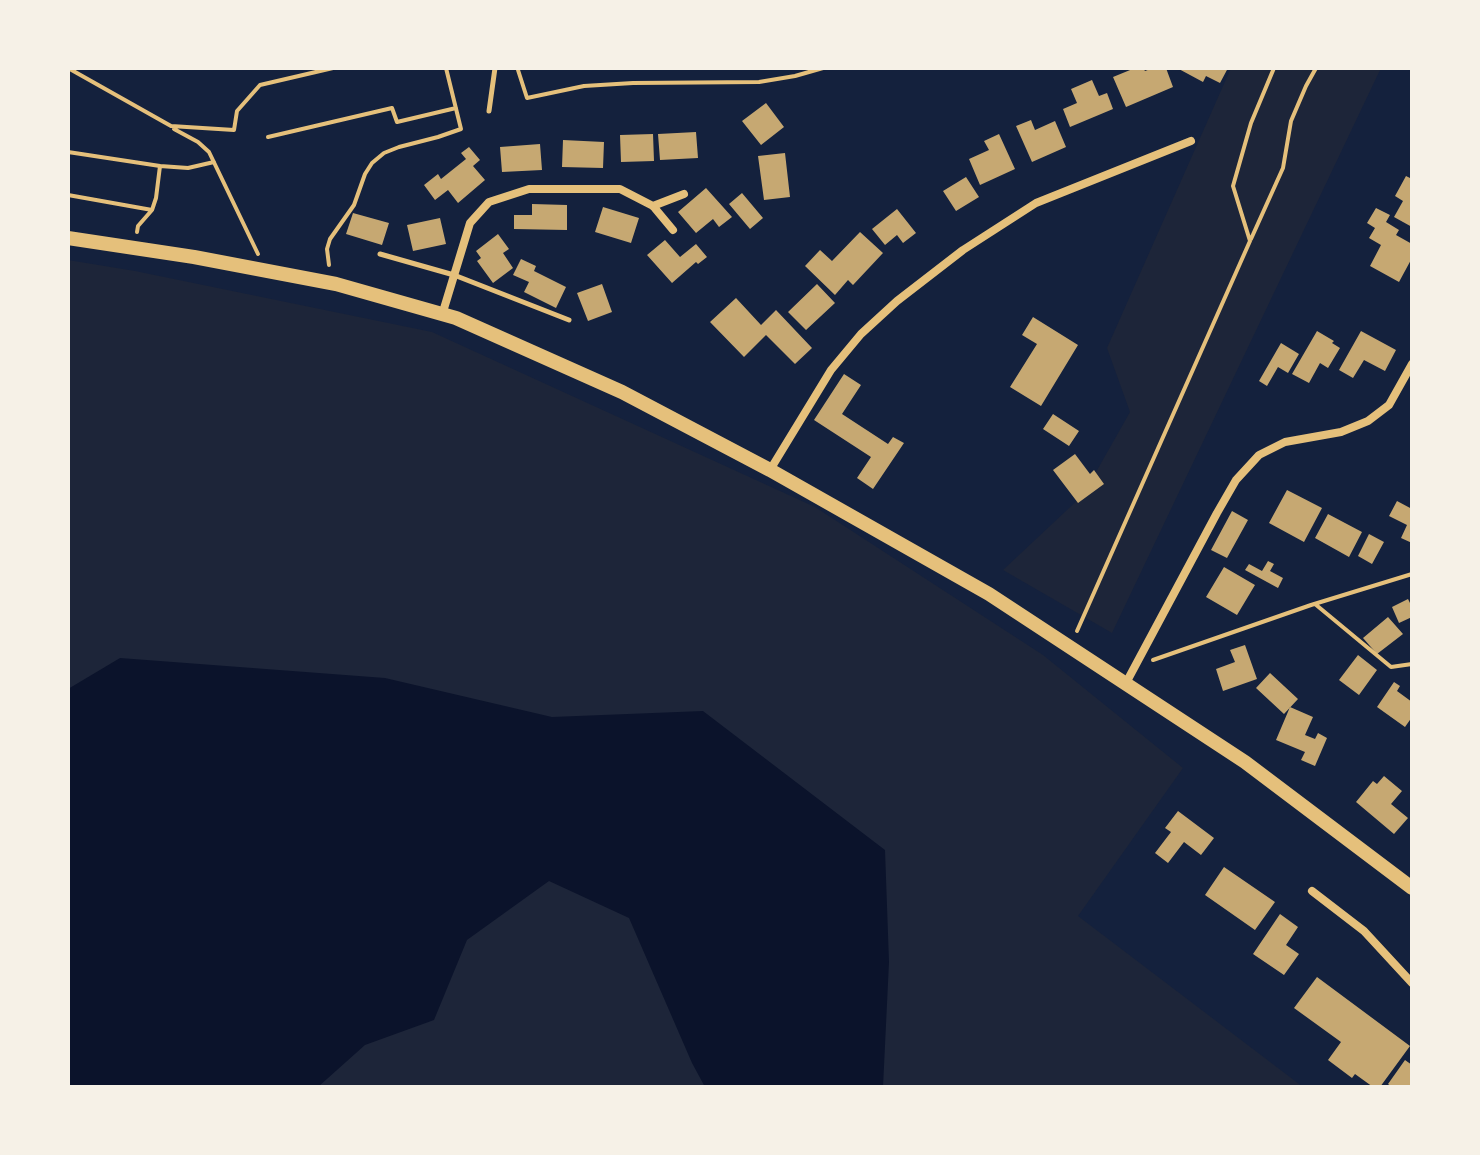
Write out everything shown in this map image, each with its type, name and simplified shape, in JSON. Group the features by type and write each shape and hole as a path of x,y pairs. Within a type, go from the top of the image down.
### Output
{"main road":[{"path":"68,238 194,257 336,284 456,318 622,392 770,470 989,594 1245,762 1412,888"}],"street":[{"path":"770,470 831,370 861,334 897,301 963,250 1036,203 1191,141"},
{"path":"442,315 470,223 489,202 529,189 620,189 653,206 673,230"},
{"path":"653,206 684,194"},
{"path":"1126,683 1236,480 1259,455 1285,442 1341,432 1368,421 1389,405 1412,364"},
{"path":"1312,891 1364,931 1412,983"}],"lane":[{"path":"489,111 495,68"},
{"path":"380,254 454,275 569,320"}],"path":[{"path":"68,68 198,142 209,152 261,259 248,256"},
{"path":"171,126 234,130 237,111 260,85 333,68"},
{"path":"332,275 327,249 330,239 354,205 372,163 384,153 399,147 461,129 446,68"},
{"path":"510,68 518,69 527,98 584,86 759,82 823,68"},
{"path":"1250,241 1233,186 1251,123 1274,68"},
{"path":"1070,646 1283,168 1291,121 1316,68"},
{"path":"268,137 392,108 397,122 456,108"},
{"path":"68,152 188,168 214,162"},
{"path":"136,236 138,226 152,210 160,166"},
{"path":"68,195 152,210"},
{"path":"1135,666 1412,574"},
{"path":"1315,604 1391,667 1412,664"}],"shaded area":[{"path":"1231,68 1381,68 1112,633 1003,570 1083,495 1130,412 1107,348"},
{"path":"68,260 432,332 815,507 1043,655 1183,768 1078,916 1303,1087 68,1087"},
{"path":"120,658 385,678 552,717 703,711 885,850 889,962 883,1087 705,1087 629,918 549,881 467,940 434,1020 365,1045 318,1087 68,1087 68,689"}],"building":[{"path":"1135,68 1145,71 1166,68 1173,87 1126,107 1113,77"},
{"path":"1177,68 1228,68 1220,83 1206,76 1203,82"},
{"path":"1092,80 1099,96 1107,93 1113,109 1070,127 1063,109 1077,103 1071,89"},
{"path":"766,103 784,127 761,145 742,121"},
{"path":"1031,120 1035,130 1055,121 1066,147 1032,162 1016,126"},
{"path":"696,132 698,158 660,160 658,134"},
{"path":"653,134 654,161 621,162 620,135"},
{"path":"999,134 1015,169 980,185 969,159 989,150 984,141"},
{"path":"563,140 604,142 603,168 562,167"},
{"path":"540,144 542,170 502,172 500,147"},
{"path":"469,147 480,160 473,166 485,180 458,203 448,190 435,200 424,185 438,174 441,179 466,159 461,153"},
{"path":"785,153 790,197 764,200 758,156"},
{"path":"1406,176 1412,179 1412,227 1394,217 1403,201 1395,196"},
{"path":"966,177 979,197 956,211 943,191"},
{"path":"706,188 732,217 719,227 713,219 696,233 678,212"},
{"path":"742,193 763,218 750,229 729,204"},
{"path":"532,204 567,205 567,230 514,229 514,215 532,215"},
{"path":"603,207 639,218 631,243 595,232"},
{"path":"1376,208 1390,215 1386,222 1399,230 1396,235 1412,244 1412,258 1399,282 1370,266 1381,245 1369,238 1375,228 1367,223"},
{"path":"897,209 916,233 903,243 897,235 885,245 872,229"},
{"path":"353,213 389,223 382,245 346,234"},
{"path":"440,218 446,244 413,251 407,225"},
{"path":"860,232 883,253 853,285 848,280 835,295 805,266 820,250 832,261"},
{"path":"498,234 509,249 503,253 513,268 493,283 477,261 481,258 476,251"},
{"path":"665,240 680,257 696,244 707,257 698,264 696,262 672,283 647,255"},
{"path":"521,259 536,266 534,271 566,287 556,308 524,292 529,282 513,275"},
{"path":"602,284 612,312 588,321 577,293"},
{"path":"817,284 835,303 806,330 788,312"},
{"path":"736,298 761,325 776,310 812,348 795,364 766,335 744,357 710,322"},
{"path":"1033,317 1078,345 1041,406 1010,387 1037,344 1022,335"},
{"path":"1317,331 1340,348 1328,368 1320,363 1309,383 1292,374"},
{"path":"1361,331 1396,350 1385,371 1364,360 1353,378 1339,370"},
{"path":"1281,343 1299,354 1288,373 1278,367 1267,386 1259,381"},
{"path":"844,374 861,385 842,414 888,444 893,437 904,443 873,489 857,478 871,457 814,420"},
{"path":"1053,414 1079,431 1069,446 1043,429"},
{"path":"1075,454 1090,474 1094,470 1104,484 1078,503 1053,470"},
{"path":"1287,490 1322,508 1304,542 1269,523"},
{"path":"1397,501 1412,509 1412,543 1401,538 1407,525 1389,516"},
{"path":"1232,511 1248,520 1227,558 1211,550"},
{"path":"1328,514 1362,532 1349,557 1315,538"},
{"path":"1369,534 1384,542 1372,564 1358,556"},
{"path":"1268,561 1274,564 1270,571 1283,578 1278,588 1245,570 1249,564 1262,571"},
{"path":"1224,567 1255,585 1237,615 1206,597"},
{"path":"1408,599 1412,617 1399,623 1392,607"},
{"path":"1388,617 1403,634 1377,654 1363,638"},
{"path":"1245,645 1257,679 1223,691 1216,669 1235,662 1230,650"},
{"path":"1358,655 1377,670 1359,695 1339,680"},
{"path":"1270,673 1298,699 1284,714 1256,688"},
{"path":"1394,682 1400,686 1397,691 1412,702 1412,717 1405,727 1377,707"},
{"path":"1290,707 1313,717 1305,735 1315,739 1318,733 1327,738 1315,766 1301,760 1305,752 1276,740"},
{"path":"1384,776 1402,791 1391,804 1408,818 1394,834 1356,802 1373,781 1377,784"},
{"path":"1178,811 1214,838 1201,855 1184,842 1168,863 1155,853 1171,832 1165,828"},
{"path":"1224,867 1275,902 1255,930 1205,895"},
{"path":"1280,914 1298,927 1286,945 1299,954 1284,975 1253,954"},
{"path":"1317,977 1410,1046 1380,1087 1373,1087 1355,1074 1352,1078 1328,1060 1341,1042 1294,1008"},
{"path":"1405,1060 1412,1065 1412,1087 1392,1087 1388,1084"}]}
